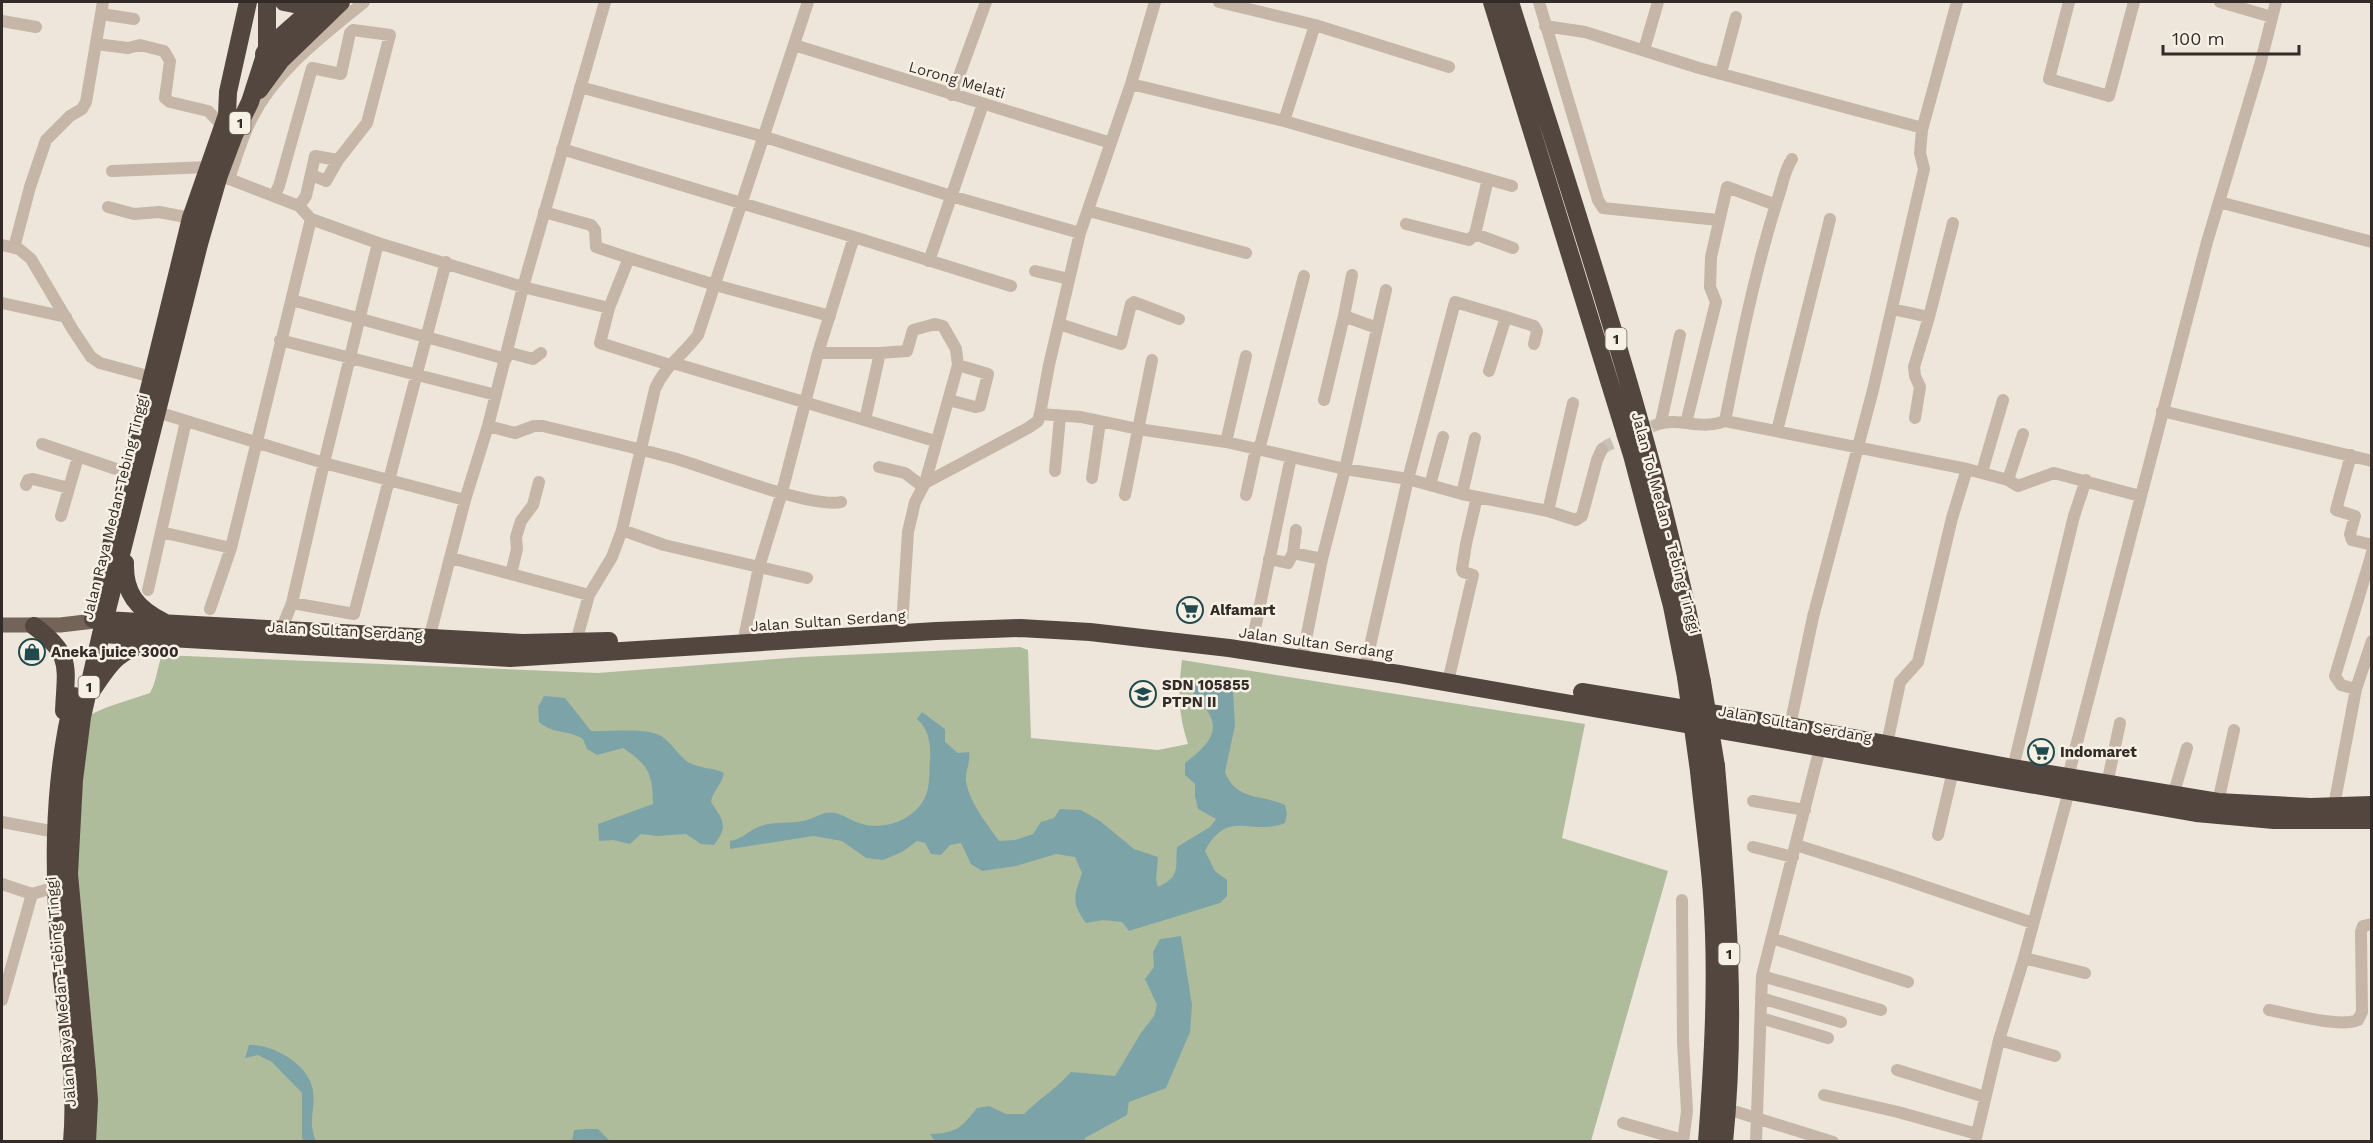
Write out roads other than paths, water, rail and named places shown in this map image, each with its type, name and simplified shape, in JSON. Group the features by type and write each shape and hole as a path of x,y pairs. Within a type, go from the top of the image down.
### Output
{"highway":[{"name":"Jalan Raya Medan-Tebing Tinggi","path":"87,1142 89,1101 56,887 56,832 61,764 73,701 125,543 158,412 159,379 190,218 219,174 228,92 248,2"},
{"name":"Jalan Raya Medan-Tebing Tinggi","path":"70,976 69,874 74,780 97,627 128,473 184,300 219,174 250,102 267,49 267,2"},
{"path":"284,2 299,4 313,2"},
{"path":"225,121 267,49 321,2"},
{"path":"250,102 281,60 341,2"},
{"name":"Jalan Tol Medan - Tebing Tinggi","path":"1492,2 1632,455 1694,679"},
{"name":"Jalan Tol Medan - Tebing Tinggi","path":"1510,2 1641,419 1686,593 1694,679 1728,905 1730,1018 1724,1142"},
{"path":"85,703 106,668 124,651 169,632 134,601 129,593 125,579 125,543"},
{"name":"Jalan Sultan Serdang","path":"97,627 510,658 577,649 745,633 1007,620 1042,621 1134,629 1304,649 1367,659 1578,698 1820,748 1953,771 2069,784 2107,784 2173,796 2277,807 2372,805"},
{"path":"34,626 60,649 65,661 61,764"},
{"name":"Jalan Sultan Serdang","path":"169,632 281,630 523,643 577,649 936,631 1051,629 1229,648 1790,726 2013,768 2069,784 2226,816 2274,820 2372,820"},
{"name":"Jalan Tol Medan - Tebing Tinggi","path":"1707,769 1714,994 1707,1142"},
{"name":"Jalan Raya Medan-Tebing Tinggi","path":"72,1142 74,1013"}],"main road":[{"path":"2,625 97,627"}],"street":[{"path":"219,174 263,99 316,42 364,2"},
{"path":"429,639 465,500 488,426 523,286 605,2"},
{"path":"577,649 589,595 612,557 622,530 655,389 671,364 698,335 744,203 808,2"},
{"path":"952,95 986,2"},
{"path":"924,484 1038,421 1080,233 1131,84 1155,2"},
{"path":"1219,2 1265,6 1315,25 1449,67"},
{"path":"1539,2 1603,208 1718,220"},
{"path":"1644,50 1658,2"},
{"path":"1790,726 1814,617 1858,448 1925,166 1920,153 1922,130 1957,2"},
{"path":"2069,2 2049,79 2109,96 2134,2"},
{"path":"2220,2 2272,17"},
{"path":"1824,1095 1898,1112 1976,1138 1999,1040 2024,958 2204,251 2276,2"},
{"path":"134,20 102,8 86,102 82,109 70,116 46,140 8,246 26,253 31,259 93,359 159,379"},
{"path":"1721,73 1736,17"},
{"path":"2,21 36,27"},
{"path":"1284,122 1315,25"},
{"path":"1545,26 1585,32 1801,97 1884,116 1922,130"},
{"path":"274,196 279,186 312,68 341,74 350,33 353,30 390,35 367,123 338,160 326,181 312,175"},
{"path":"96,44 128,48 140,45 164,51 170,61 165,99 208,111 225,121"},
{"name":"Lorong Melati","path":"794,45 1111,143"},
{"path":"1131,84 1284,122 1512,186"},
{"path":"580,87 765,137 951,196 1080,233"},
{"path":"929,261 983,104"},
{"path":"562,149 1011,286"},
{"path":"299,206 306,196 315,156 338,160"},
{"path":"1725,421 1744,324 1772,214 1784,174 1792,159"},
{"path":"112,171 219,174 299,206 311,219 378,243 523,286 609,308"},
{"path":"1407,224 1469,240 1475,234 1488,178"},
{"path":"1686,423 1716,302 1710,287 1713,247 1727,187 1772,214"},
{"path":"2219,202 2372,242"},
{"path":"108,207 134,214 159,212 190,218"},
{"path":"1089,211 1246,253"},
{"path":"544,212 593,227 596,247 715,285 830,316"},
{"path":"210,609 231,548 311,219"},
{"path":"1777,431 1830,219"},
{"path":"1915,418 1920,387 1914,367 1953,222"},
{"path":"1475,234 1513,248"},
{"path":"745,633 759,567 782,492 818,353 854,237"},
{"path":"281,630 292,603 378,243"},
{"path":"629,258 609,308 600,340 602,345 935,441"},
{"path":"292,603 354,614 446,262"},
{"path":"1035,271 1069,279"},
{"path":"1324,400 1352,274"},
{"path":"1246,495 1304,276"},
{"path":"1304,649 1322,559 1386,290"},
{"path":"292,300 427,337 506,355 533,359 541,353"},
{"path":"1059,324 1121,344 1131,304 1134,302 1179,319"},
{"path":"1367,659 1408,479 1455,302 1534,326 1537,331 1534,344"},
{"path":"2,303 66,316"},
{"path":"1892,309 1929,317"},
{"path":"1344,316 1377,328"},
{"path":"1489,371 1506,317"},
{"path":"818,353 907,351 913,330 939,324 943,326 952,340 957,355 958,364 949,400 924,484 915,502 909,532 902,626"},
{"path":"1680,335 1659,423 1705,426 1725,421 1982,472 2008,480 2014,485 2021,486 2055,473 2140,496"},
{"path":"280,340 496,394"},
{"path":"866,420 880,353"},
{"path":"1226,442 1246,356"},
{"path":"1125,495 1152,360"},
{"path":"949,400 975,407 980,406 983,401 988,374 958,364"},
{"path":"1982,472 2003,400"},
{"path":"1548,511 1573,403"},
{"path":"2162,411 2372,461"},
{"path":"158,412 324,463 465,500"},
{"path":"1040,414 1081,417 1138,429 1226,442 1345,469 1408,479 1461,494 1548,511 1576,520 1580,519 1602,449"},
{"path":"1055,471 1060,417"},
{"path":"148,590 186,421"},
{"path":"1092,478 1100,422"},
{"path":"488,426 515,434 534,426 543,426 676,459 782,492 828,503 841,502"},
{"path":"2008,480 2023,434"},
{"path":"1430,485 1443,437"},
{"path":"1461,494 1475,438"},
{"path":"42,444 128,473"},
{"path":"2351,455 2336,508 2338,511 2355,516 2350,534 2352,540 2372,545"},
{"path":"61,516 78,457"},
{"path":"1252,643 1291,457"},
{"path":"879,467 905,473 924,484"},
{"path":"1887,744 1899,682 1918,663 1952,518 1967,469"},
{"path":"26,485 28,480 33,479 69,489"},
{"path":"2013,768 2074,516 2086,480"},
{"path":"511,574 517,549 516,537 521,521 533,504 539,482"},
{"path":"1450,673 1473,575 1463,572 1462,569 1477,497"},
{"path":"622,530 664,545 807,578"},
{"path":"1269,559 1288,563 1293,553 1296,530"},
{"path":"161,531 231,548"},
{"path":"1293,553 1322,559"},
{"path":"2356,689 2341,685 2335,676 2372,553"},
{"path":"451,558 589,595"},
{"path":"2334,806 2356,689 2372,641"},
{"path":"2107,784 2120,723"},
{"path":"2218,802 2234,730"},
{"path":"1756,1142 1762,976 1820,748"},
{"path":"2173,796 2187,748"},
{"path":"1938,835 1953,771"},
{"path":"1753,801 1805,810"},
{"path":"2,822 56,832"},
{"path":"1753,847 1794,851 1908,880 2033,923"},
{"path":"2,884 32,894 56,887"},
{"path":"2,1000 32,894"},
{"path":"1623,1123 1683,1141 1692,1111 1683,1041 1682,900"},
{"path":"2269,1010 2325,1021 2353,1022 2358,1020 2362,1012 2361,932 2363,926 2372,924"},
{"path":"1772,938 1908,982"},
{"path":"2024,958 2085,973"},
{"path":"1762,976 1881,1010"},
{"path":"1761,998 1841,1022"},
{"path":"1761,1018 1828,1038"},
{"path":"1999,1040 2055,1056"},
{"path":"1897,1070 1985,1097"},
{"path":"1737,1112 1833,1142"}],"water":[{"path":"1196,682 1227,686 1233,691 1235,726 1225,772 1230,781 1242,792 1285,805 1287,814 1285,823 1261,827 1231,826 1222,830 1214,838 1205,851 1215,871 1227,880 1227,896 1220,903 1129,931 1122,922 1103,920 1086,923 1078,910 1075,899 1082,873 1075,857 1056,854 1016,866 982,871 971,864 961,843 950,845 941,855 931,854 925,843 917,841 902,852 883,860 866,858 842,841 814,836 730,849 730,841 758,827 798,822 830,812 843,815 859,823 879,826 909,816 923,801 929,785 930,754 927,732 917,719 922,712 945,729 945,742 958,753 969,752 966,777 968,789 979,812 999,841 1015,840 1033,834 1041,822 1054,818 1060,809 1081,810 1100,821 1134,849 1158,857 1156,880 1158,887 1174,875 1177,847 1210,827 1216,819 1198,809 1195,784 1185,775 1185,763 1204,746 1213,731 1213,722 1209,714 1193,695"},
{"path":"544,696 565,698 591,731 654,733 665,739 688,762 724,773 711,802 723,823 722,833 714,845 701,844 686,834 657,836 641,834 630,844 613,840 599,841 598,824 653,804 650,777 643,765 623,748 597,755 587,749 583,739 550,729 539,722 538,707"},
{"path":"1181,936 1192,1005 1190,1032 1166,1088 1129,1102 1127,1115 1085,1138 1085,1141 934,1140 930,1134 953,1131 977,1108 989,1106 1006,1114 1024,1114 1071,1072 1115,1076 1154,1016 1157,1005 1145,979 1154,967 1153,952 1160,939"},
{"path":"249,1045 279,1052 298,1065 305,1073 313,1091 312,1127 316,1141 303,1141 302,1093 272,1062 258,1055 245,1058"},
{"path":"598,1129 610,1141 572,1141 574,1130"}],"tunnel":[{"path":"1602,449 1658,424"}],"place":[{"name":"Alfamart","path":"1190,610"},
{"name":"Aneka juice 3000","path":"32,652"},
{"name":"SDN 105855 PTPN II","path":"1143,694"},
{"name":"Indomaret","path":"2041,752"}]}
